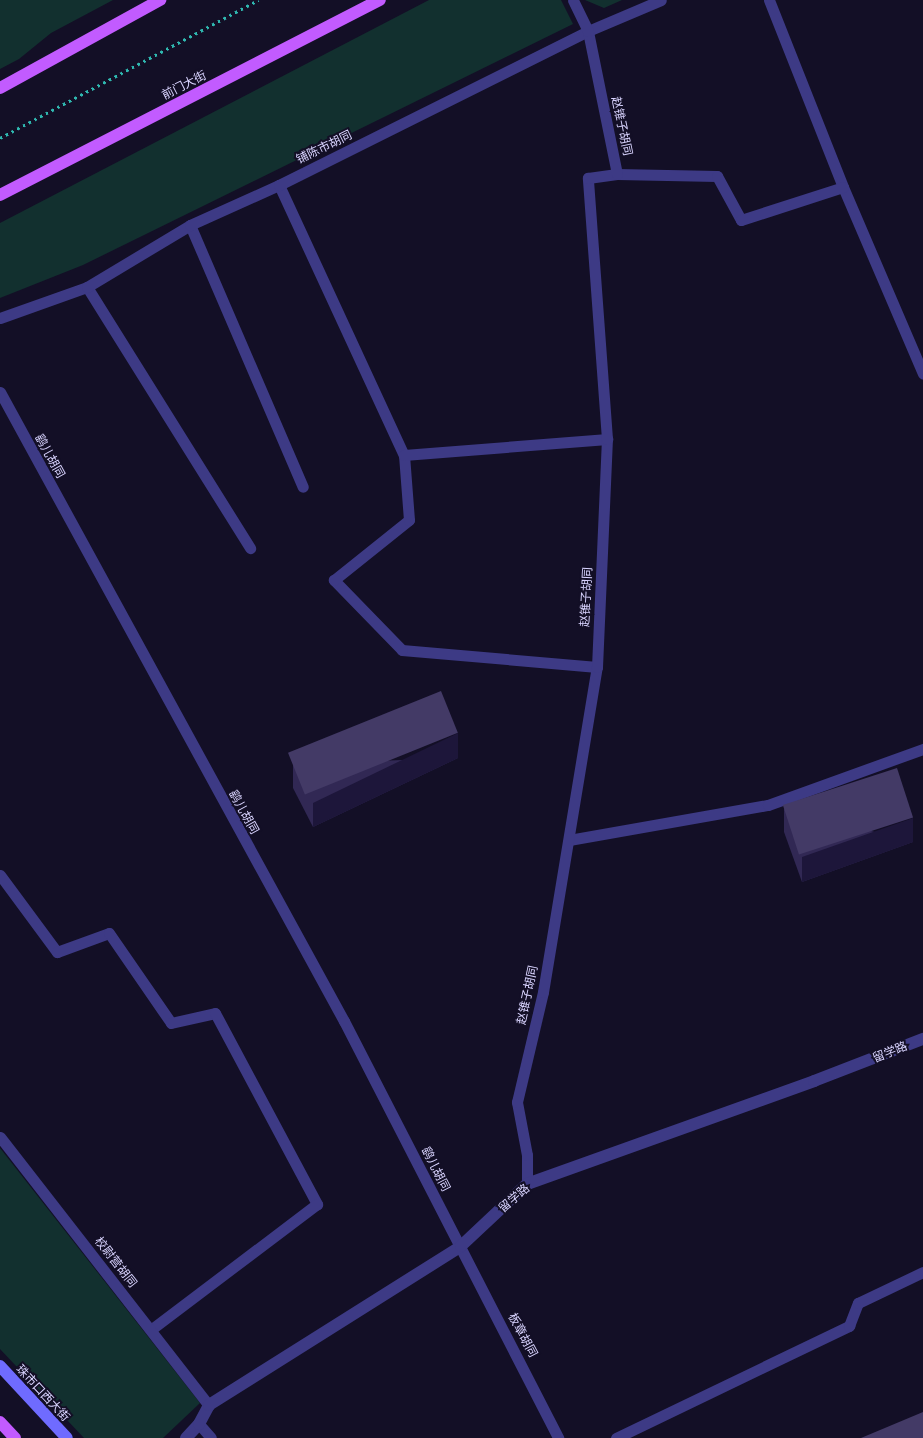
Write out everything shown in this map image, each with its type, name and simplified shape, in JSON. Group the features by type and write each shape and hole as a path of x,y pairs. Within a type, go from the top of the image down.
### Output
{"main road":[{"path":"0,88 160,0"},
{"name":"前门大街","path":"0,194 380,0"},
{"path":"0,1422 15,1438"}],"street":[{"name":"留学路","path":"186,1438 199,1424 209,1405 461,1246 527,1184 921,1043"},
{"name":"珠市口西大街","path":"0,1366 67,1438"}],"lane":[{"name":"赵锥子胡同","path":"527,1184 527,1155 517,1102 543,992 597,667 607,439 588,178 617,174 588,31 572,0"},
{"name":"铺陈市胡同","path":"0,318 87,287 190,225 279,185 588,31 661,0"},
{"path":"769,0 843,186 923,374"},
{"path":"617,174 718,176 741,220 843,186"},
{"path":"279,185 404,455 409,520 334,580 402,650 597,667"},
{"path":"190,225 303,487"},
{"path":"87,287 250,548"},
{"name":"鹞儿胡同","path":"0,392 344,1021 461,1246"},
{"path":"404,455 607,439"},
{"path":"569,840 768,805 923,749"},
{"path":"0,875 57,952 109,933 171,1023 215,1013 317,1204 152,1328"},
{"name":"校尉营胡同","path":"0,1137 152,1328 209,1405"},
{"name":"板章胡同","path":"461,1246 558,1438"},
{"path":"616,1438 849,1326 858,1303 923,1272"},
{"path":"199,1424 211,1438"}],"path":[{"path":"0,138 258,0"}],"green space":[{"path":"0,0 113,0 51,33 19,59 0,69"},
{"path":"429,0 561,0 573,24 83,265 0,298 0,223"},
{"path":"585,0 622,0 604,8"},
{"path":"0,1148 200,1403 163,1438 84,1438 0,1349"}],"building":[{"path":"441,691 458,733 305,795 288,753"},
{"path":"897,768 913,817 799,855 783,805"},
{"path":"923,1412 923,1438 861,1438"}]}
